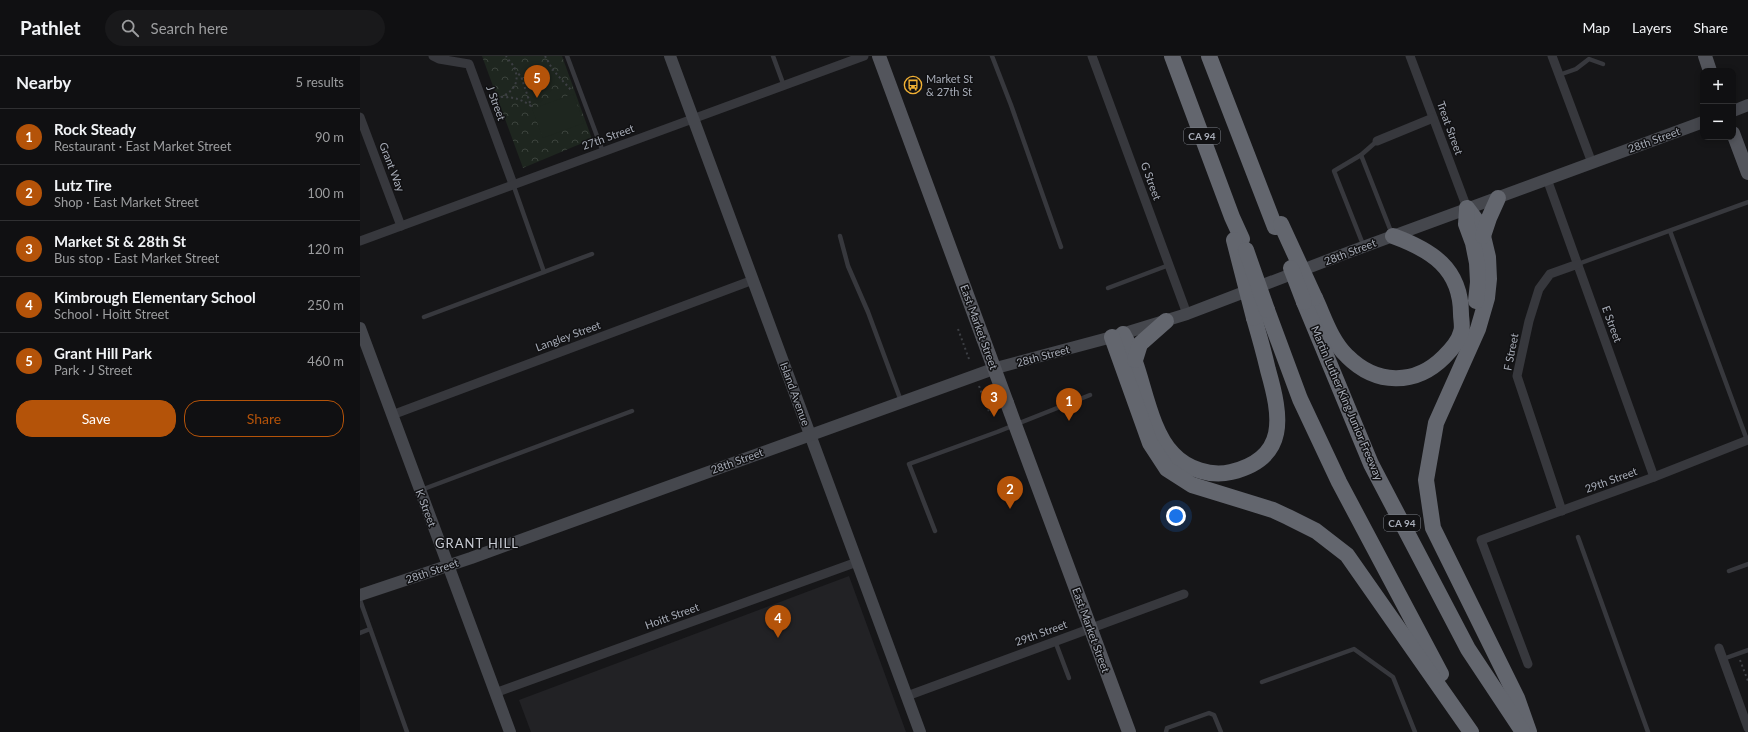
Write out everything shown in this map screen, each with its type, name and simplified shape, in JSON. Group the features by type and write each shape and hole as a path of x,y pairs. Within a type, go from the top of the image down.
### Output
{"highway":[{"name":"CA 94","path":"1172,56 1232,217 1261,314 1339,482 1472,732"},
{"name":"Martin Luther King Junior Freeway","path":"1209,56 1246,153 1309,300 1371,464 1468,649 1522,732"},
{"path":"1483,236 1488,218 1498,198"},
{"path":"1467,208 1476,220 1483,236 1488,257 1489,279 1487,298 1478,329 1436,423 1426,480 1433,528 1517,698 1529,732"},
{"path":"1309,300 1335,341 1346,355 1361,368 1391,379 1405,379 1423,374 1438,363 1450,351 1469,320 1476,301 1478,282 1477,263 1473,243 1466,224 1467,208"},
{"path":"1392,236 1416,244 1427,251 1448,270 1457,284 1461,300 1461,332"},
{"path":"1118,336 1135,360 1156,426 1164,442 1173,454 1188,466 1205,472 1225,474 1242,470 1259,460 1269,449 1276,436 1278,409 1261,314"},
{"path":"1135,360 1140,344 1166,321"},
{"path":"1118,336 1150,443 1167,469 1192,485 1273,510 1288,517 1316,531 1347,555 1472,732"}],"main road":[{"name":"East Market Street","path":"879,56 1129,732"},
{"path":"1704,56 1709,68"},
{"path":"1736,140 1748,173"}],"street":[{"name":"J Street","path":"433,56 439,59 469,64 513,184"},
{"name":"Island Avenue","path":"670,56 920,732"},
{"name":"27th Street","path":"360,241 864,56"},
{"name":"G Street","path":"1092,56 1187,314"},
{"name":"Treat Street","path":"1410,56 1467,208"},
{"path":"1552,56 1592,163"},
{"path":"1736,110 1748,105"},
{"name":"Grant Way","path":"360,117 401,226"},
{"path":"1377,141 1433,118"},
{"name":"28th Street","path":"360,595 448,566 996,368 1118,336 1187,314 1467,208 1498,198 1700,123"},
{"name":"E Street","path":"1548,179 1654,477"},
{"name":"F Street","path":"1562,511 1517,376 1529,321 1539,290 1550,274 1578,264"},
{"name":"Langley Street","path":"392,414 753,280"},
{"name":"K Street","path":"360,328 510,732"},
{"name":"29th Street","path":"1528,664 1482,540 1654,477 1747,440"},
{"name":"Hoitt Street","path":"495,692 857,562"},
{"name":"29th Street","path":"907,696 1184,594"},
{"path":"1719,648 1748,728"}],"lane":[{"path":"567,56 603,152"},
{"path":"773,56 784,86"},
{"path":"992,56 1011,105 1061,247"},
{"path":"1559,75 1576,69 1589,59 1603,64"},
{"path":"1364,247 1334,171 1361,155 1377,141"},
{"path":"1361,155 1392,236"},
{"path":"513,184 544,272"},
{"path":"1578,264 1748,202"},
{"path":"1670,231 1747,440"},
{"path":"840,236 848,266 868,312 902,402"},
{"path":"424,317 592,254"},
{"path":"1108,288 1170,265"},
{"path":"935,531 909,464 1090,395"},
{"path":"419,490 632,411"},
{"path":"1578,537 1648,732"},
{"path":"1729,571 1748,564"},
{"path":"360,600 407,732"},
{"path":"360,633 370,629"},
{"path":"1055,641 1069,678"},
{"path":"1262,682 1354,649 1393,677 1414,732"},
{"path":"1723,659 1748,650"},
{"path":"1166,732 1167,728 1209,713 1214,715 1221,732"}],"path":[{"path":"501,97 523,100 531,106 521,76 516,72 506,56"},
{"path":"546,56 553,70 574,92"},
{"path":"496,99 513,89 516,82 516,72"},
{"path":"958,329 969,359"},
{"path":"979,386 990,414"},
{"path":"1738,654 1748,681"}],"shaded area":[{"path":"849,576 906,732 531,732 519,700"}],"green space":[{"path":"482,56 562,56 592,139 523,168"},
{"path":"573,94 584,123 543,138 532,109"}],"place":[{"name":"Market St & 27th St","path":"913,85"},
{"name":"Grant Hill Park","path":"537,98"},
{"name":"Market St & 28th St","path":"994,417"},
{"name":"Rock Steady","path":"1069,421"},
{"name":"Lutz Tire","path":"1010,509"},
{"name":"Kimbrough Elementary School","path":"778,638"}],"district":[{"name":"GRANT HILL","path":"477,543"}]}
